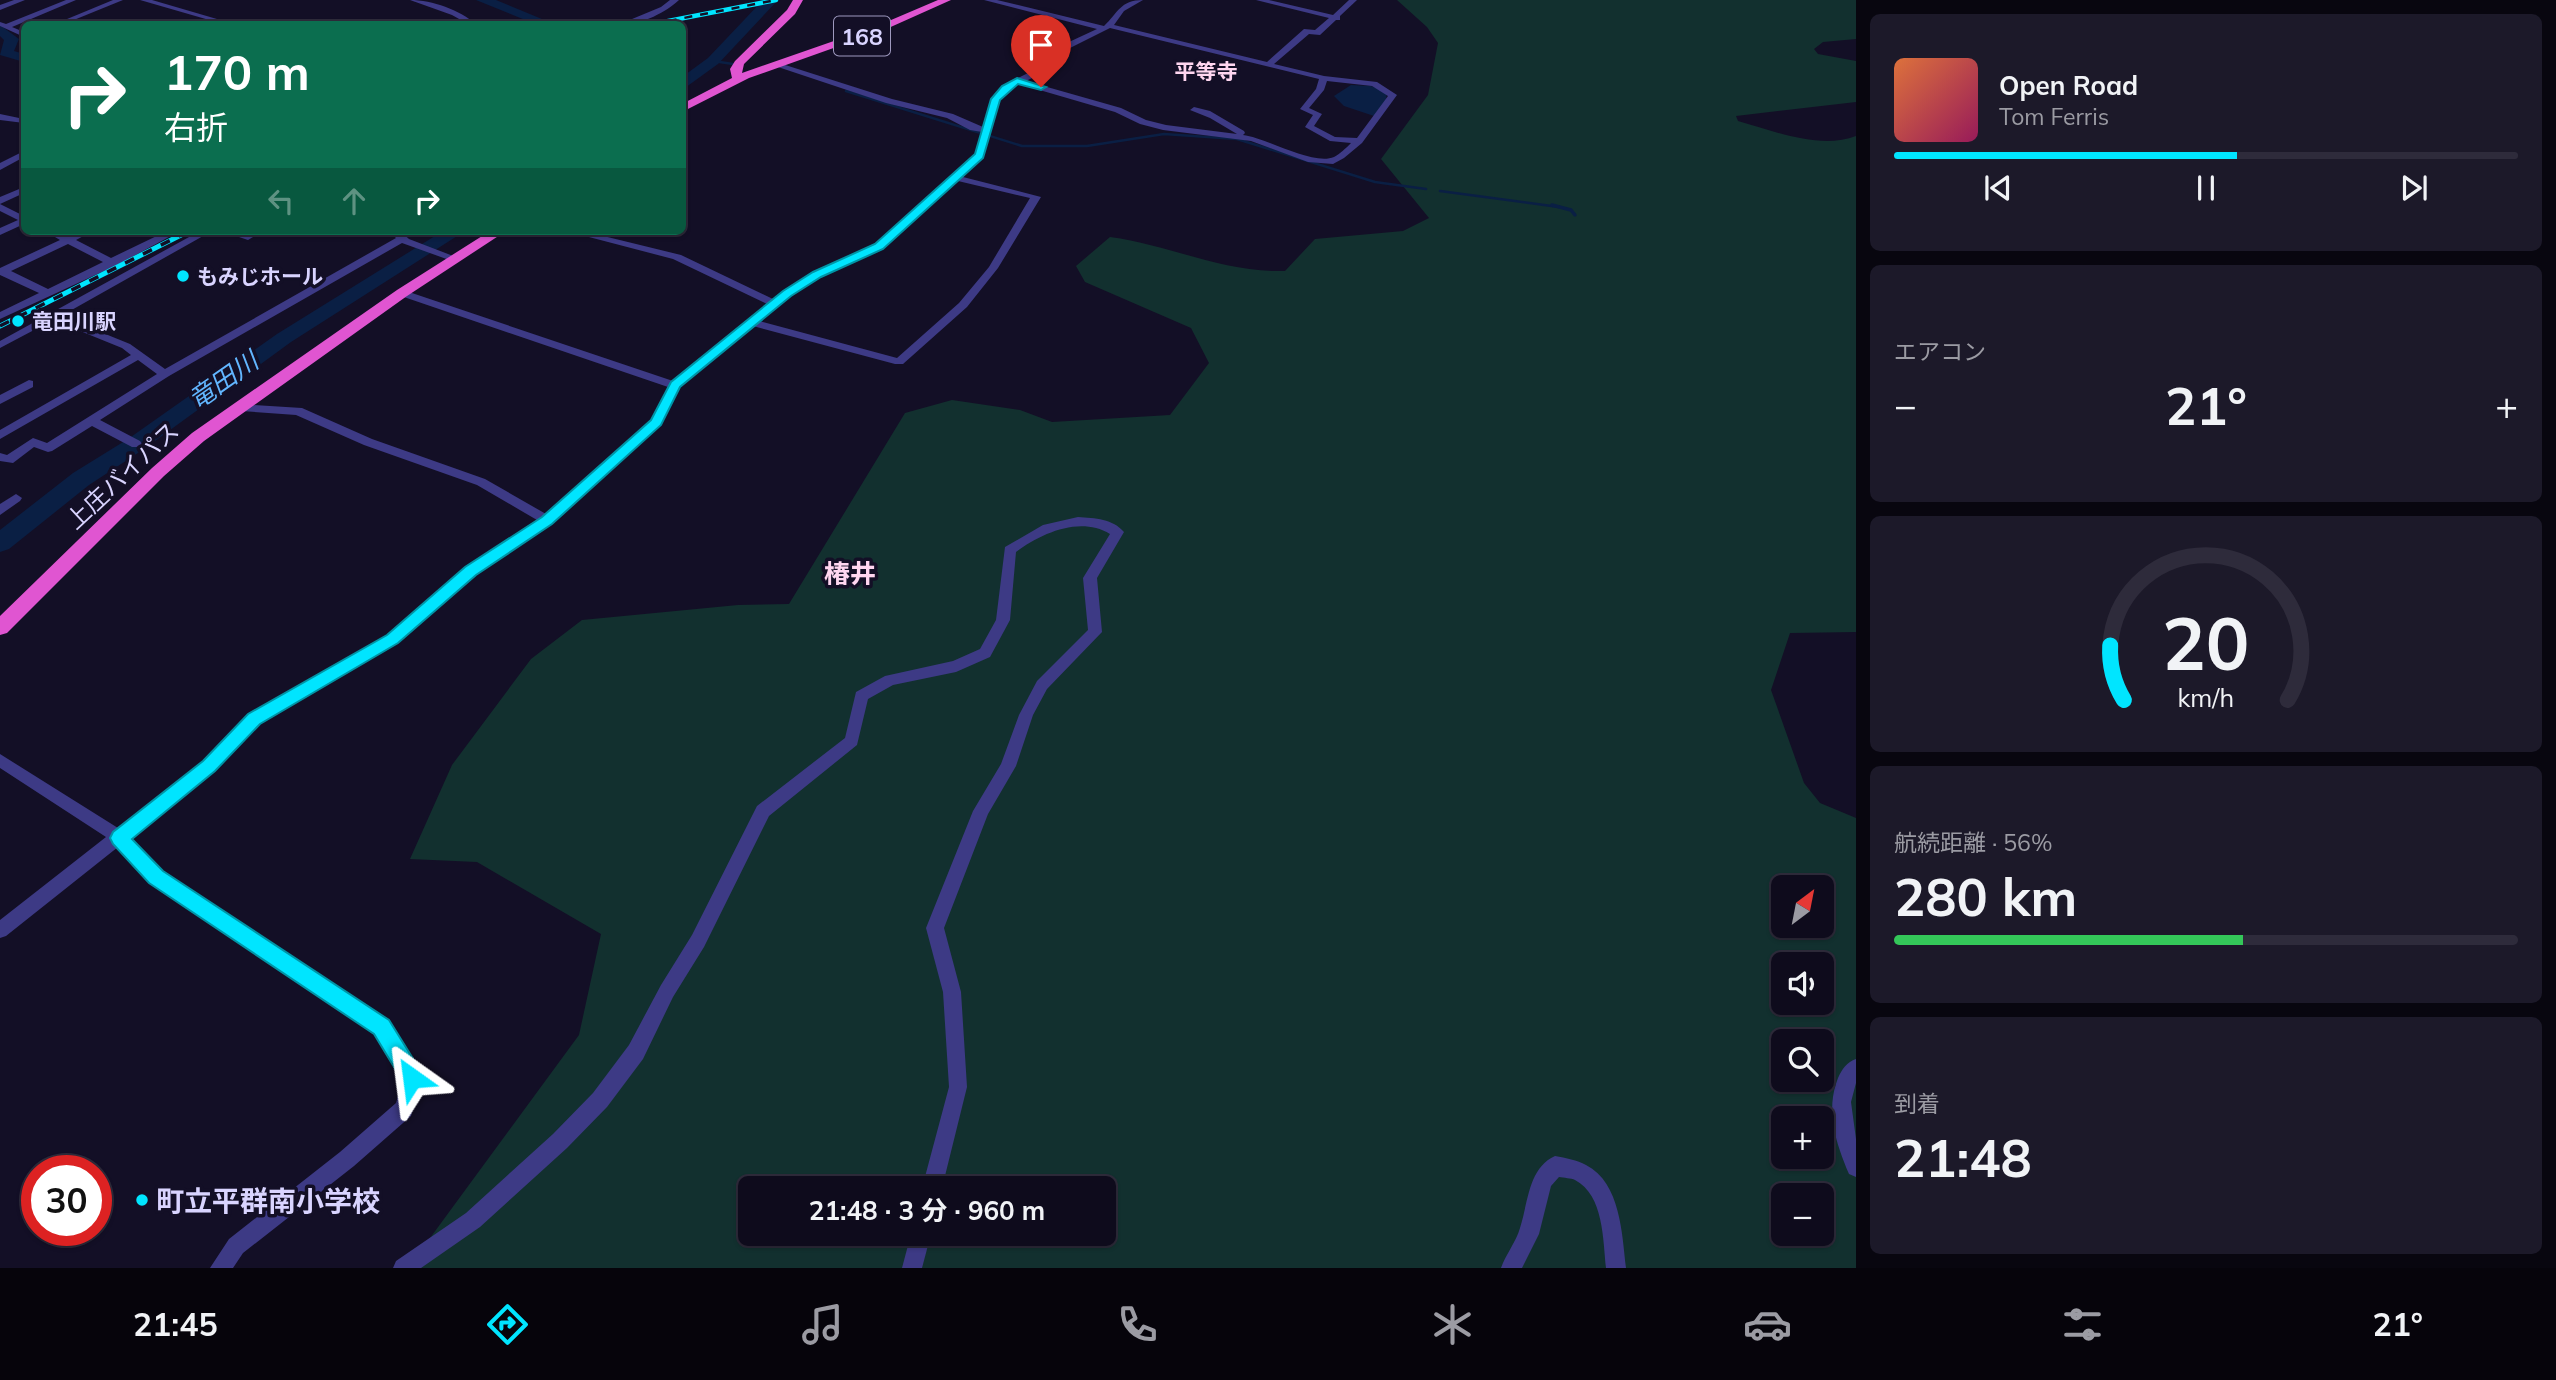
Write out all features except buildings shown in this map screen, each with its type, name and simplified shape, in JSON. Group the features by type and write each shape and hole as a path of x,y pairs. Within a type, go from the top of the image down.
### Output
{"highway":[{"path":"738,79 736,69 739,63 791,12 798,0"},
{"name":"168","path":"686,107 738,79 895,24 946,0"},
{"name":"上庄バイパス","path":"0,628 158,472 198,437 453,257 492,235"}],"street":[{"path":"0,8 21,0"},
{"path":"3,24 72,0"},
{"path":"66,21 119,0"},
{"path":"144,0 219,21"},
{"path":"414,0 455,13 467,21"},
{"path":"632,21 664,9 676,0"},
{"path":"988,0 1269,63 1324,78 1374,84 1393,95 1359,141 1333,161 1311,160 1252,139 1166,128 1143,122 1118,110 1017,80"},
{"path":"0,930 209,766 254,719 392,639 470,571 547,520 656,422 675,385 775,304 817,275 879,247 956,178 980,155 995,99 1017,80 1048,64 1059,50 1106,27 1121,9 1139,0"},
{"path":"1260,0 1336,18"},
{"path":"1269,63 1307,31 1317,33 1353,0"},
{"path":"3,24 21,33"},
{"path":"776,65 889,102 950,116 987,133"},
{"path":"1324,78 1320,89 1304,109 1318,114 1309,127 1333,139 1359,141"},
{"path":"1194,110 1220,118 1227,128 1252,136"},
{"path":"0,117 21,120"},
{"path":"0,167 21,156"},
{"path":"754,323 899,362 963,305 993,268 1036,197 956,178"},
{"path":"0,201 21,191"},
{"path":"0,206 21,218"},
{"path":"0,232 21,222"},
{"path":"58,235 113,263"},
{"path":"1,272 79,235"},
{"path":"0,316 167,235"},
{"path":"0,345 200,235"},
{"path":"241,235 248,237"},
{"path":"587,235 677,257 775,304"},
{"path":"3,461 33,442 48,448 165,374 400,237 453,257"},
{"path":"1,272 48,293"},
{"path":"402,293 675,385"},
{"path":"25,304 117,342 165,374"},
{"path":"0,435 139,355"},
{"path":"0,400 29,384"},
{"path":"241,407 298,411 368,442 481,482 547,520"},
{"path":"92,421 136,444"},
{"path":"0,494 16,498 0,511"},
{"path":"403,1268 473,1220 560,1141 600,1100 636,1052 667,991 698,941 764,811 852,741 861,696 890,680 957,666 985,653 1003,620 1010,550 1022,539 1047,529 1087,521 1108,524 1118,532 1090,578 1095,632 1042,685 1026,715 1008,766 981,811 935,928 952,992 958,1087 935,1176"},
{"path":"0,760 120,838 156,877 382,1027 412,1078 404,1109 347,1159 236,1246 220,1268"},
{"path":"1856,1069 1847,1077 1840,1117 1856,1167"},
{"path":"1511,1268 1529,1234 1542,1181 1556,1166 1580,1172 1599,1189 1611,1226 1616,1268"},
{"path":"912,1268 917,1246"}],"green space":[{"path":"1397,0 1856,0 1856,39 1823,42 1814,49 1818,54 1856,61 1856,102 1736,116 1738,121 1797,138 1827,141 1856,136 1856,632 1790,633 1771,690 1804,783 1820,803 1856,818 1856,1268 408,1268 579,1035 601,934 477,862 410,859 452,765 531,659 582,620 738,605 789,604 905,413 952,400 1020,410 1052,422 1170,415 1209,363 1191,328 1085,282 1076,266 1110,237 1240,268 1285,271 1315,239 1403,231 1429,218 1381,159 1428,95 1438,43 1427,27"}],"water":[{"path":"1351,85 1371,86 1387,92 1386,100 1374,116 1344,106 1334,96"}],"waterway":[{"path":"483,0 539,21"},
{"name":"竜田川","path":"686,82 713,61 771,0"},
{"path":"0,29 12,39 6,48 7,54 21,57"},
{"path":"713,61 733,64"},
{"path":"846,91 1022,146 1087,146 1164,134 1237,139 1375,182 1426,189"},
{"path":"1440,191 1559,207"},
{"path":"1552,205 1571,210 1575,215"},
{"name":"竜田川","path":"0,543 81,479 136,444 284,338 450,235"}],"railway":[{"path":"668,21 776,0"},
{"path":"0,326 181,235"}],"place":[{"name":"もみじホール","path":"183,276"},
{"name":"竜田川駅","path":"18,321"},
{"name":"町立平群南小学校","path":"142,1200"}],"district":[{"name":"平等寺","path":"1206,71"},
{"name":"椿井","path":"850,573"}],"route":[{"path":"412,1078 382,1027 156,877 120,838 209,766 254,719 392,639 470,571 547,520 656,422 675,385 754,323 787,293 817,275 879,247 960,175 980,155 995,99 1005,88 1017,80 1041,87"}]}
